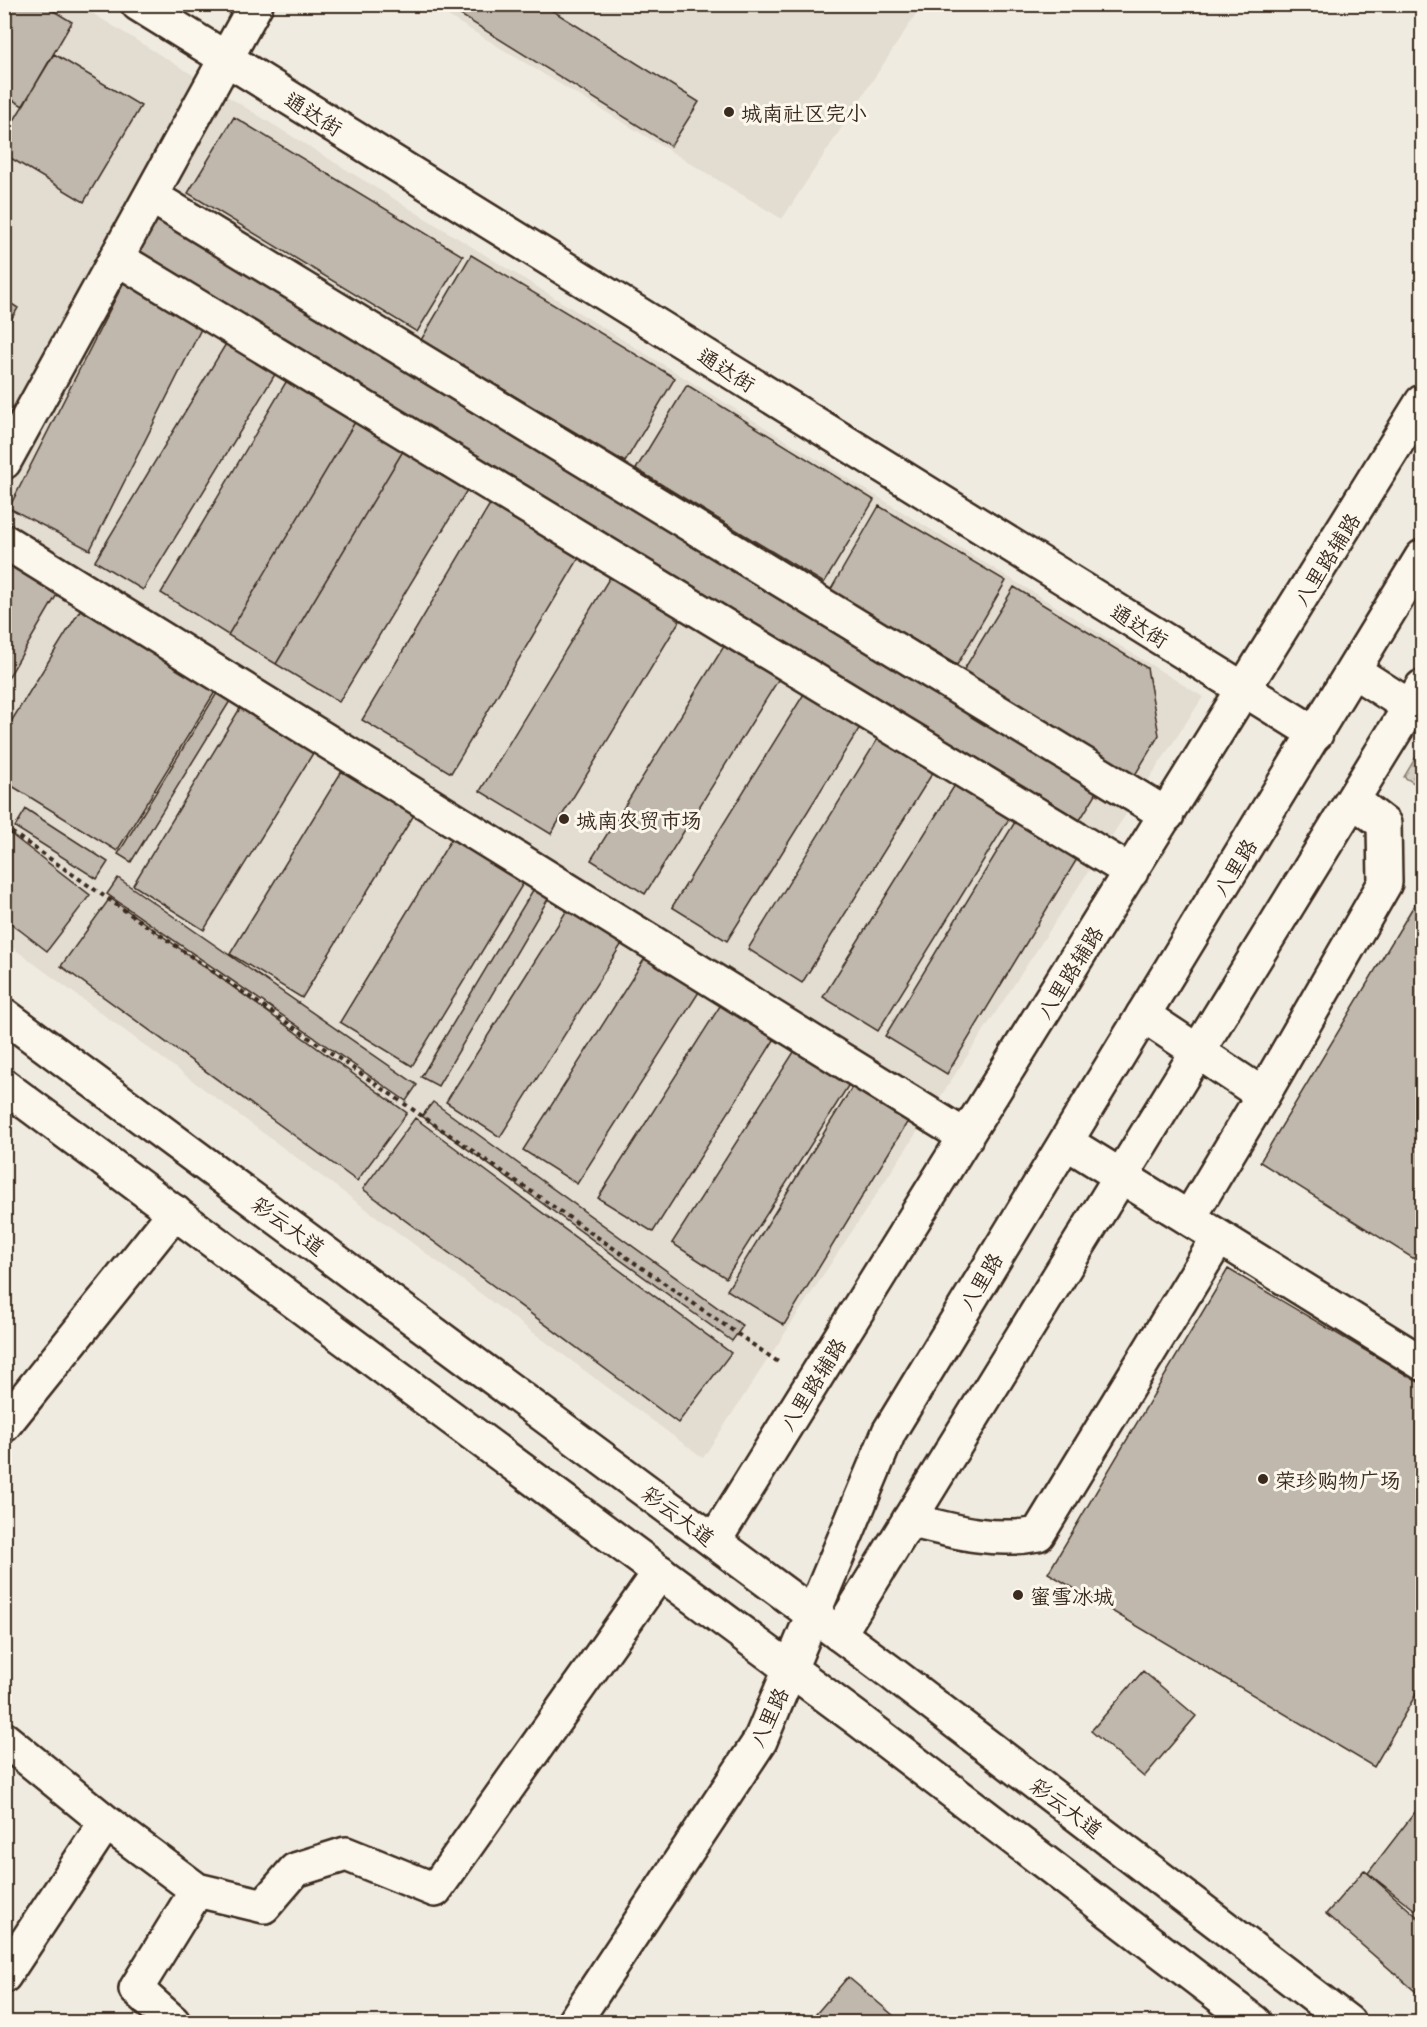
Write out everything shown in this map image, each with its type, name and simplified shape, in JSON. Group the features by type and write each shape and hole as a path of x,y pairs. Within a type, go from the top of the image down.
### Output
{"street":[{"name":"通达街","path":"138,4 1316,734"},
{"path":"4,462 256,4"},
{"path":"151,196 1167,815"},
{"path":"117,258 1131,872"},
{"name":"八里路辅路","path":"714,1541 1422,402"},
{"path":"4,541 966,1137"},
{"name":"八里路","path":"574,2022 760,1741 888,1432 1422,557"},
{"path":"839,1634 1416,697 1354,671"},
{"path":"1189,1218 1385,883 1384,824 1353,800"},
{"name":"彩云大道","path":"4,1015 813,1614 1348,2022"},
{"path":"1143,1015 1263,1095"},
{"path":"4,1086 790,1669 1254,2022"},
{"path":"1066,1142 1422,1363"},
{"path":"4,1425 175,1212"},
{"path":"909,1520 950,1531 1011,1539 1038,1534 1219,1238"},
{"path":"4,1740 106,1822 196,1890 264,1906 295,1870 346,1854 435,1890 660,1572"},
{"path":"4,1976 106,1822"},
{"path":"173,2022 136,1989 196,1890"}],"path":[{"path":"4,827 812,1385"}],"shaded area":[{"name":"城南农贸市场","path":"5,5 79,5 1203,697 703,1458 5,942"},
{"name":"城南社区完小","path":"430,5 922,5 782,219"},
{"path":"1422,747 1422,788 1404,777"}],"building":[{"path":"4,4 42,4 72,22 23,106 4,95"},
{"path":"443,4 542,4 699,102 671,146"},
{"path":"54,54 141,106 84,202 4,154 4,137"},
{"path":"234,117 463,256 417,332 188,193"},
{"path":"164,208 1105,779 1080,820 138,250"},
{"path":"471,255 675,378 625,462 421,340"},
{"path":"128,274 208,315 90,550 9,508"},
{"path":"4,299 18,308 4,331"},
{"path":"233,332 282,363 143,590 95,561"},
{"path":"289,377 358,417 228,635 161,593"},
{"path":"687,385 874,500 824,583 636,469"},
{"path":"358,417 406,446 276,664 228,635"},
{"path":"406,446 470,485 339,702 276,664"},
{"path":"493,499 582,553 451,773 362,720"},
{"path":"879,506 1006,581 957,665 830,591"},
{"path":"4,552 62,586 4,685"},
{"path":"613,572 683,615 551,834 480,791"},
{"path":"1014,587 1147,668 1159,735 1135,775 963,671"},
{"path":"87,599 221,682 117,851 4,781 4,733"},
{"path":"726,643 780,677 645,894 591,860"},
{"path":"807,689 862,724 727,941 672,907"},
{"path":"217,693 230,701 131,862 118,854"},
{"path":"242,705 315,750 204,930 133,885"},
{"path":"882,732 937,766 802,983 748,949"},
{"path":"345,766 417,810 302,998 230,954"},
{"path":"958,780 1012,814 878,1031 823,997"},
{"path":"26,809 108,862 97,879 15,827"},
{"path":"1018,817 1080,854 947,1074 885,1036"},
{"path":"4,829 90,895 47,951 4,918"},
{"path":"455,833 527,877 412,1066 340,1022"},
{"path":"118,878 417,1085 406,1101 107,894"},
{"path":"536,885 551,894 438,1086 421,1077"},
{"path":"1422,892 1422,1264 1260,1162"},
{"path":"110,898 407,1113 357,1181 61,966"},
{"path":"574,899 628,934 500,1137 446,1102"},
{"path":"652,947 706,981 577,1184 523,1150"},
{"path":"727,995 781,1029 653,1232 598,1198"},
{"path":"801,1041 855,1075 726,1278 672,1243"},
{"path":"857,1079 913,1113 784,1325 727,1290"},
{"path":"433,1102 743,1326 732,1341 422,1116"},
{"path":"415,1118 731,1353 678,1423 363,1189"},
{"name":"荣珍购物广场","path":"1228,1269 1422,1384 1422,1684 1374,1767 1048,1573"},
{"path":"1143,1671 1196,1716 1144,1777 1091,1731"},
{"path":"1422,1803 1422,1900 1415,1910 1368,1873"},
{"path":"1364,1870 1422,1921 1422,1997 1326,1914"},
{"path":"848,1977 901,2022 809,2022"}],"place":[{"name":"城南社区完小","path":"729,112"},
{"name":"城南农贸市场","path":"564,819"},
{"name":"荣珍购物广场","path":"1263,1479"},
{"name":"蜜雪冰城","path":"1018,1595"}]}
